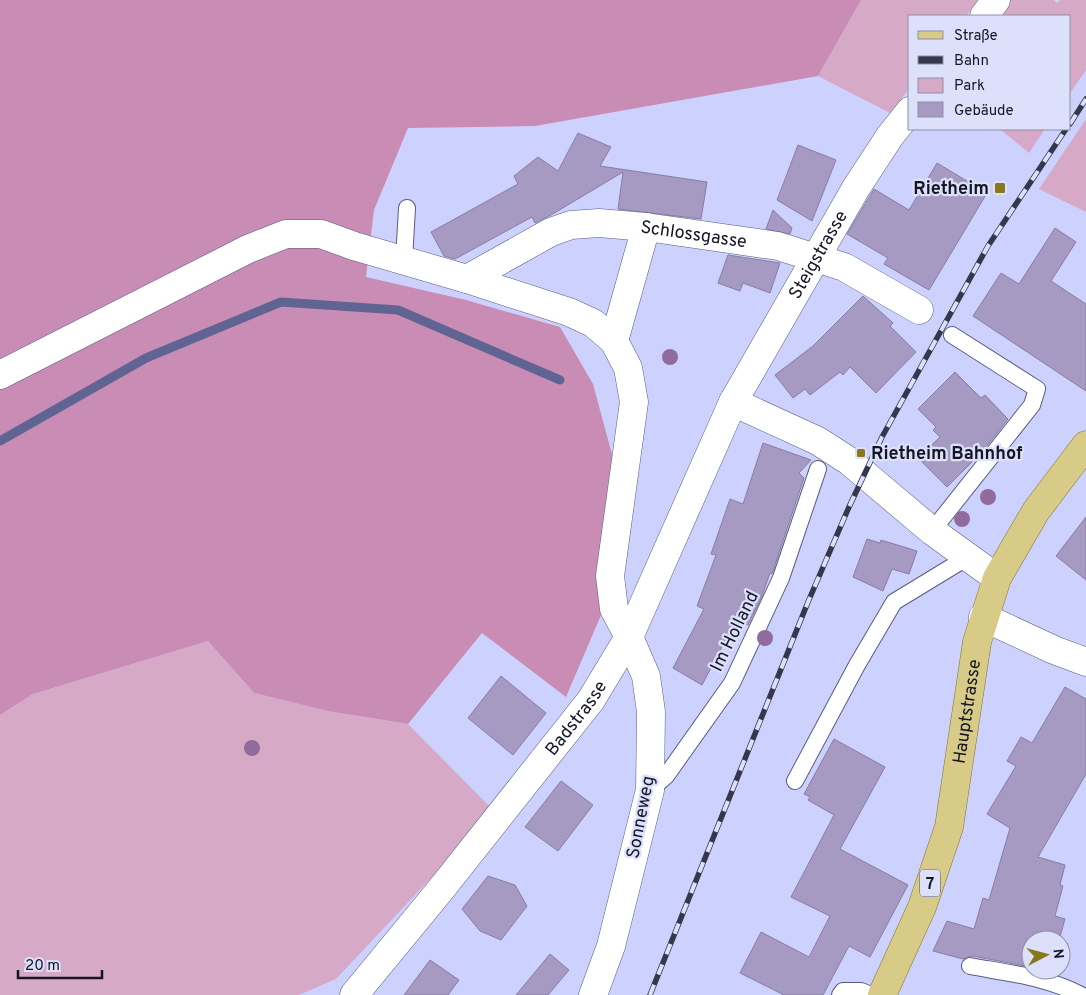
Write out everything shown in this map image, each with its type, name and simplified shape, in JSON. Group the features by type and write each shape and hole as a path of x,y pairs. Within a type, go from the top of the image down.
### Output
{"main road":[{"name":"Hauptstrasse","path":"882,995 922,907 949,827 977,642 997,578 1036,511 1086,445"}],"street":[{"path":"985,15 996,0"},
{"name":"Steigstrasse","path":"733,402 856,188 890,136 908,114"},
{"name":"Schlossgasse","path":"467,279 551,232 571,225 599,223 646,227 778,246 844,267 919,310"},
{"path":"0,375 248,249 286,234 321,234 354,246 570,312 593,323 614,341 646,227"},
{"name":"Sonneweg","path":"593,995 611,946 650,790 652,712 646,676 614,609 610,576 634,402 628,368 614,341"},
{"path":"733,402 826,446 849,461 932,531 997,578"},
{"name":"Badstrasse","path":"354,995 592,700 629,637 733,402"},
{"path":"983,618 1054,650 1086,662"}],"lane":[{"path":"404,260 407,208"},
{"path":"932,531 1032,405 1036,389 952,335"},
{"name":"Im Holland","path":"650,790 666,776 732,683 781,578 818,469"},
{"path":"795,782 857,665 894,602 968,557"},
{"path":"970,966 1043,980 1082,995"},
{"path":"840,995 843,992 861,991 870,995"}],"green space":[{"path":"861,0 979,0 967,15 908,15 908,90 890,113 818,76"},
{"path":"1008,0 1054,0 1057,3 1060,0 1086,0 1086,70 1071,92 1071,15 997,15"},
{"path":"1086,119 1086,212 1039,189"},
{"path":"1001,130 1044,130 1029,153"},
{"path":"208,641 254,693 328,711 408,724 494,811 336,979 299,995 0,995 0,715 33,694"}],"shaded area":[{"path":"0,0 861,0 818,76 535,126 408,128 374,210 366,277 466,300 560,327 593,384 617,473 604,608 566,697 482,633 408,724 328,711 254,693 208,641 33,694 0,715"}],"building":[{"path":"578,133 611,147 600,166 707,182 701,219 618,209 623,172 535,223 532,217 455,259 444,256 431,232 518,184 514,176 538,157 558,171"},
{"path":"798,145 836,160 812,221 777,200"},
{"path":"937,163 987,193 929,290 884,264 888,258 847,234 874,189 909,210"},
{"path":"773,210 792,228 790,234 766,229"},
{"path":"1055,228 1076,242 1051,281 1086,304 1086,391 973,316 1001,273 1019,284"},
{"path":"728,255 780,263 770,293 743,283 740,291 718,283"},
{"path":"863,296 893,323 890,326 916,352 876,393 850,367 843,375 840,372 810,395 805,389 793,398 775,375 813,346"},
{"path":"955,372 981,398 985,395 1008,419 982,452 947,487 918,458 940,437 933,430 936,427 918,409"},
{"path":"763,443 811,460 799,473 804,478 772,574 770,573 762,596 748,625 736,620 702,685 673,668 704,609 697,606 716,555 711,554 730,499 743,504"},
{"path":"1086,517 1086,580 1056,556"},
{"path":"867,539 880,543 881,540 917,551 909,574 892,569 883,591 853,577"},
{"path":"501,676 546,713 513,755 468,718"},
{"path":"1065,687 1086,699 1086,774 1038,857 1065,865 1060,885 1063,886 1055,916 1065,919 1062,930 1021,930 1021,965 972,956 963,959 933,951 947,921 974,929 983,898 989,900 1010,828 987,814 1016,766 1007,761 1021,737 1032,743"},
{"path":"834,739 885,767 840,849 908,885 870,957 849,946 823,995 784,995 740,973 761,932 809,957 830,916 791,897 834,815 808,800 810,797 804,794"},
{"path":"561,781 593,805 558,851 525,827"},
{"path":"488,876 515,885 527,906 501,940 480,931 462,909"},
{"path":"550,954 569,970 548,995 516,995"},
{"path":"430,960 459,980 448,995 404,995"}],"waterway":[{"path":"0,441 146,358 281,302 398,310 560,380"}],"railway":[{"path":"1071,122 1086,99"},
{"path":"650,995 808,602 882,437 988,246 1065,130"}],"place":[{"name":"Rietheim","path":"1000,188"},
{"name":"Rietheim Bahnhof","path":"861,453"}]}
